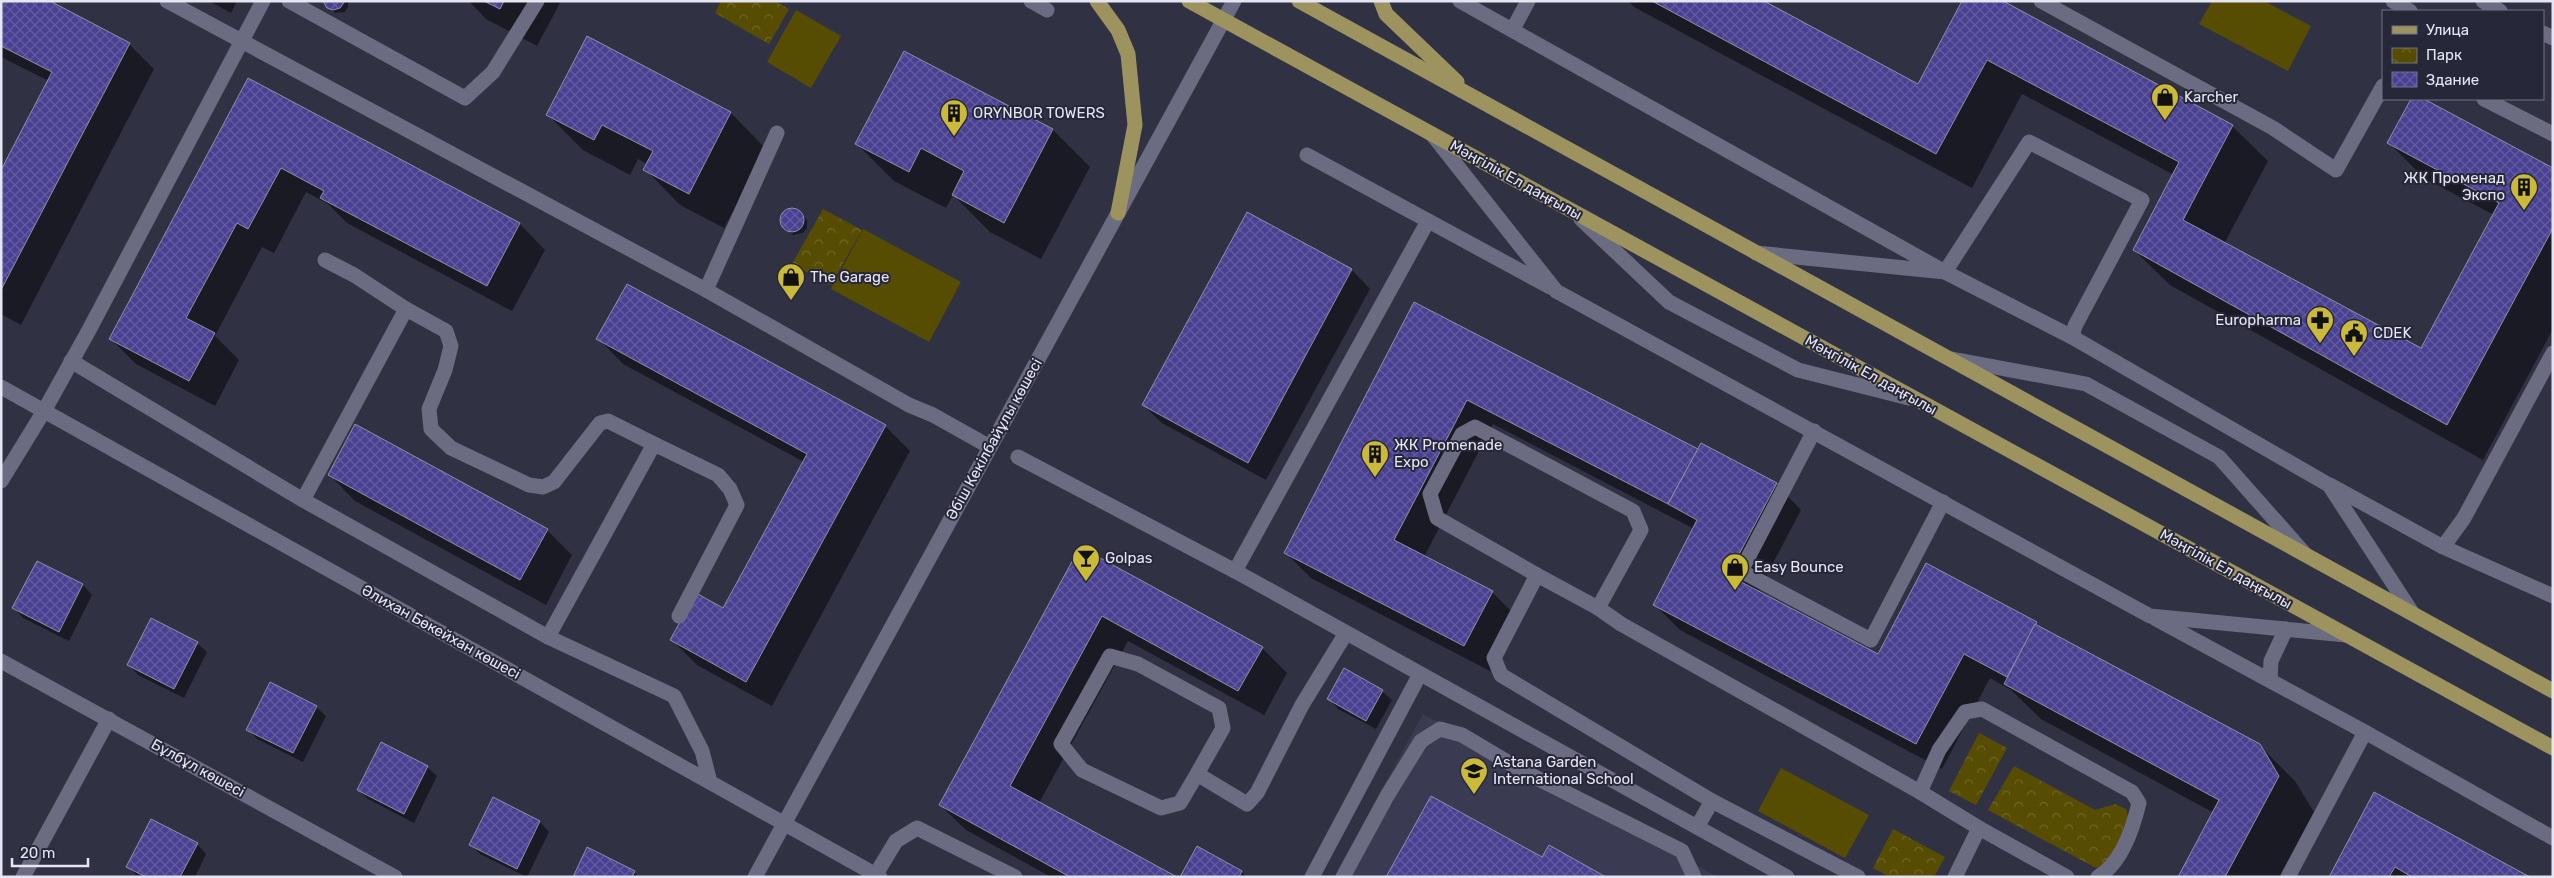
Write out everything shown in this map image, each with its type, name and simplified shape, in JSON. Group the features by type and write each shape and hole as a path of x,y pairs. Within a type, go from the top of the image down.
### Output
{"main road":[{"path":"1097,1 1118,30 1128,54 1135,125 1118,213"},
{"name":"Мәңгілік Ел даңғылы","path":"1189,1 2553,748"},
{"path":"1300,1 2553,691"},
{"path":"1381,1 1386,14 1473,97"}],"street":[{"path":"167,1 242,43 706,290 909,405 990,446"},
{"path":"1,481 44,411 263,1"},
{"path":"289,1 465,98 493,72 537,1"},
{"path":"1031,1 1047,10"},
{"name":"Әбіш Кекілбайұлы көшесі","path":"755,877 1234,1"},
{"path":"1460,1 1946,272 2072,338 2329,485 2444,546 2553,596"},
{"path":"1513,29 1528,1"},
{"path":"2041,1 2273,128 2336,170 2382,88"},
{"path":"2393,1 2408,10"},
{"path":"2483,1 2498,10"},
{"path":"2486,100 2553,134"},
{"path":"706,290 776,132"},
{"path":"1432,134 1556,291"},
{"path":"1946,272 2028,142 2133,195 2142,200 2075,326 2072,338"},
{"path":"1307,155 2365,732 2553,838"},
{"path":"1572,211 1669,302 1798,370 1919,401"},
{"path":"1235,571 1428,221"},
{"path":"1756,253 1946,272"},
{"path":"325,260 446,331 451,346 445,370 429,409 431,430 451,448 528,485 544,486 554,482 600,423 608,421 718,475 730,489 737,504 679,616"},
{"path":"302,500 406,309"},
{"path":"2444,546 2464,518 2553,353"},
{"path":"1946,358 2086,384 2219,457 2305,554"},
{"path":"71,361 302,500 548,637 674,696 702,751 710,782"},
{"name":"Әлихан Бөкейхан көшесі","path":"1,387 878,876"},
{"path":"1598,608 1641,530 1633,511 1475,427 1462,434 1430,494 1437,518 1598,608 1620,624 1920,792 2066,877"},
{"path":"1814,431 1741,571 1871,640 1943,502"},
{"path":"548,637 654,444"},
{"path":"1018,457 1235,571 1787,877"},
{"path":"2329,485 2413,614"},
{"path":"1537,575 1494,658 1500,674 1712,801 1858,877"},
{"path":"2150,616 2346,635"},
{"path":"2270,680 2271,661 2286,629"},
{"path":"1198,774 1248,804 1257,794 1302,705 1346,633"},
{"path":"1110,656 1138,664 1219,708 1223,728 1198,774 1180,804 1161,808 1082,770 1061,744 1110,656"},
{"name":"Бұлбұл көшесі","path":"1,661 395,877"},
{"path":"1312,877 1420,674"},
{"path":"1920,792 1939,750 1964,712 1982,709 2132,792 2139,803 2133,829 2108,871 2098,877"},
{"path":"24,877 109,720"},
{"path":"1343,877 1387,796 1421,741 1440,729 1462,736 1521,770 1682,851 1694,877"},
{"path":"2288,877 2365,732"},
{"path":"1697,827 1712,801"},
{"path":"878,876 896,841 917,828 1015,877"},
{"path":"1955,877 1979,828"}],"shaded area":[{"name":"Astana Garden International School","path":"1423,714 1718,877 1334,877"}],"green space":[{"path":"721,1 775,1 789,9 769,44 715,13"},
{"path":"2212,1 2264,1 2311,26 2288,71 2199,24"},
{"path":"796,10 841,36 811,88 767,62"},
{"path":"823,209 862,230 831,285 792,264"},
{"path":"863,229 961,282 929,342 831,289"},
{"path":"1979,733 2007,748 1976,805 1949,791"},
{"path":"2014,766 2095,810 2115,804 2126,809 2127,816 2124,833 2108,860 2096,868 1988,810"},
{"path":"1781,768 1869,815 1845,858 1758,811"},
{"path":"1893,829 1945,857 1934,877 1889,877 1873,868"}],"building":[{"path":"1,1 50,1 130,43 1,290 1,170 52,72 1,46"},
{"path":"323,1 345,1 340,8 333,10 327,8"},
{"path":"484,1 504,1 500,9"},
{"name":"ЖК Променад Экспо","path":"1652,1 1764,1 1918,84 1962,1 2003,1 2233,125 2183,220 2421,348 2499,203 2387,143 2410,100 2426,100 2553,168 2553,228 2447,425 2133,250 2179,162 1987,60 1936,154"},
{"path":"587,36 731,112 689,194 643,170 653,151 602,125 594,140 546,115"},
{"name":"ORYNBOR TOWERS","path":"904,51 1053,129 1004,223 952,195 964,171 921,148 909,172 855,144"},
{"path":"248,78 520,223 487,286 320,198 324,191 281,168 248,229 237,223 186,318 215,333 189,381 109,339"},
{"path":"792,208 797,209 803,215 803,225 797,231 792,232 787,231 781,225 780,220 781,215 787,209"},
{"path":"1247,212 1352,269 1248,463 1142,405"},
{"path":"627,284 886,425 746,682 670,640 696,593 723,608 807,454 596,339"},
{"name":"ЖК Promenade Expo","path":"1414,302 1698,449 1668,504 1467,400 1394,540 1493,591 1464,646 1284,553"},
{"path":"355,424 548,529 520,580 328,475"},
{"path":"1701,443 1777,483 1728,575 1878,654 1926,563 2037,622 2007,677 1964,654 1916,744 1653,605 1697,520 1668,504"},
{"path":"1080,547 1263,647 1238,691 1102,616 1010,786 1177,877 1070,877 939,805"},
{"path":"37,561 83,584 59,632 12,608"},
{"path":"151,618 198,642 174,689 127,665"},
{"path":"2035,624 2260,744 2279,776 2225,877 2178,877 2219,800 2004,684"},
{"path":"1344,668 1383,690 1366,721 1327,699"},
{"path":"270,682 317,706 293,753 246,730"},
{"path":"381,742 428,766 404,814 357,790"},
{"path":"2374,792 2530,877 2412,877 2395,867 2389,877 2329,877"},
{"path":"1431,796 1542,857 1549,845 1606,877 1386,877"},
{"path":"493,797 540,821 517,869 469,845"},
{"path":"151,819 198,843 180,877 146,877 126,867"},
{"path":"1197,846 1242,871 1239,877 1180,877"},
{"path":"587,847 635,871 632,877 573,877"}],"place":[{"name":"Karcher","path":"2165,121"},
{"name":"ORYNBOR TOWERS","path":"954,137"},
{"name":"ЖК Променад Экспо","path":"2524,211"},
{"name":"The Garage","path":"791,301"},
{"name":"Europharma","path":"2320,344"},
{"name":"CDEK","path":"2354,357"},
{"name":"ЖК Promenade Expo","path":"1375,478"},
{"name":"Golpas","path":"1086,582"},
{"name":"Easy Bounce","path":"1735,591"},
{"name":"Astana Garden International School","path":"1474,795"}]}
